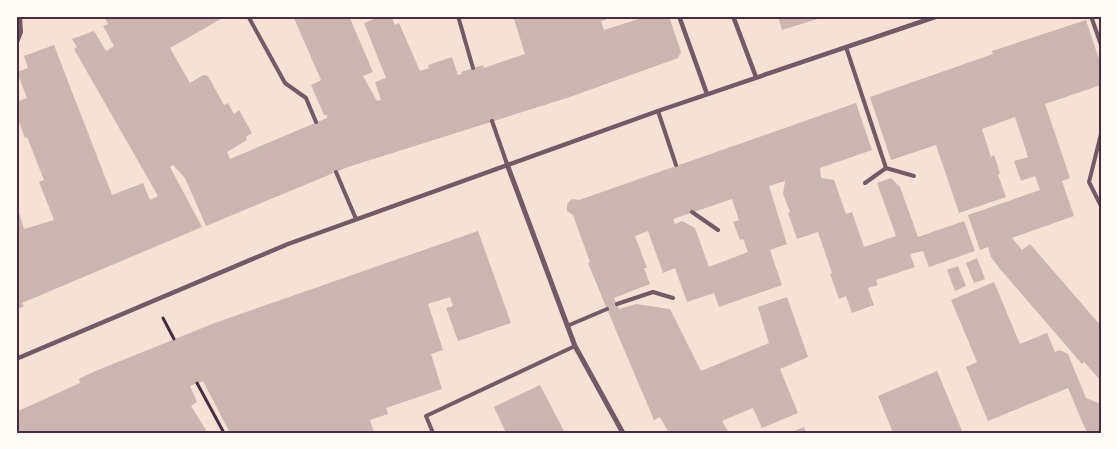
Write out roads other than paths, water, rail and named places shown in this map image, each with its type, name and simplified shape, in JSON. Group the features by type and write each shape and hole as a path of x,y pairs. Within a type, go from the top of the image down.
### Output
{"street":[{"path":"679,16 707,94"},
{"path":"733,16 756,77"},
{"path":"16,359 288,244 356,218 658,111 938,16"},
{"path":"507,164 575,346 623,433"}],"lane":[{"path":"16,45 21,32 20,16"},
{"path":"248,16 285,83 306,98 316,122"},
{"path":"458,16 473,68"},
{"path":"1091,16 1101,45"},
{"path":"846,47 886,168"},
{"path":"658,111 676,166"},
{"path":"492,121 507,164"},
{"path":"1101,134 1089,182 1101,206"},
{"path":"886,168 914,176"},
{"path":"865,183 886,168"},
{"path":"336,172 356,218"},
{"path":"692,212 718,230"},
{"path":"617,304 653,292 673,298"},
{"path":"567,326 607,309"},
{"path":"433,433 426,416 575,346"}]}
